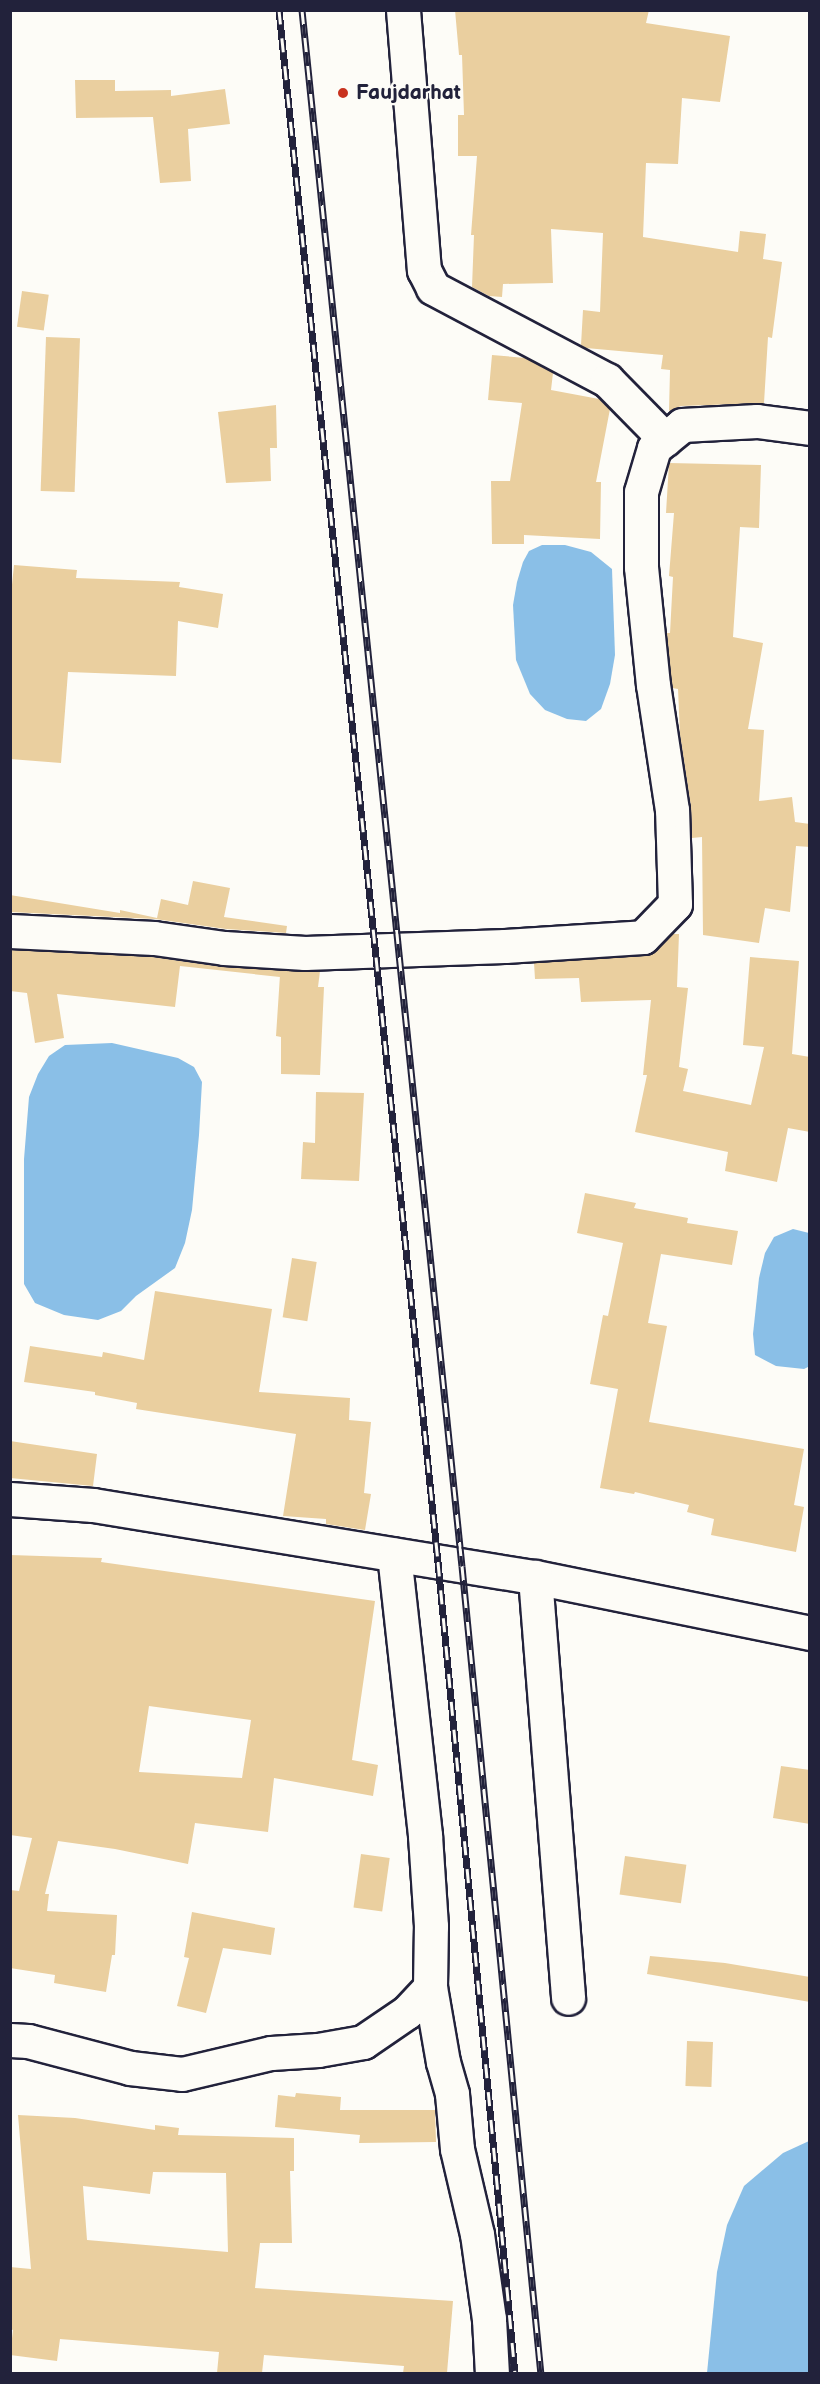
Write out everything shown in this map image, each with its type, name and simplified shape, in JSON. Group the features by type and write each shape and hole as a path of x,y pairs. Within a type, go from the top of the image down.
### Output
{"street":[{"path":"403,10 424,270 434,288 606,380 665,439"},
{"path":"10,931 154,938 224,948 305,953 504,946 644,937 675,904 672,810 653,685 641,567 641,492 654,448 682,425 757,421 810,428"},
{"path":"10,1499 93,1505 535,1577 810,1634"},
{"path":"394,1555 425,1835 431,1926 430,1987 443,2062 452,2094 457,2149 477,2234 489,2319 492,2373"},
{"path":"535,1577 568,1998"},
{"path":"10,2040 28,2041 130,2068 182,2074 271,2053 318,2050 363,2042 407,2012 430,1987"}],"water":[{"path":"542,545 565,545 591,552 612,569 615,655 610,684 601,709 586,721 567,719 545,710 530,694 516,660 513,605 517,582 529,551"},
{"path":"112,1043 178,1058 194,1067 202,1082 192,1210 185,1243 175,1268 136,1296 121,1311 98,1320 64,1315 35,1303 24,1284 24,1159 29,1097 38,1074 49,1056 65,1045"},
{"path":"793,1229 809,1233 810,1366 804,1369 776,1366 755,1355 753,1334 759,1278 765,1253 774,1237"},
{"path":"809,2141 809,2373 707,2373 717,2272 727,2225 744,2186 783,2153"}],"building":[{"path":"455,10 649,10 646,23 730,36 720,102 682,98 678,164 646,163 643,237 738,252 740,231 766,234 763,259 782,262 772,338 768,337 764,403 681,406 669,411 670,370 661,369 663,355 586,348 581,345 583,310 600,312 603,233 551,229 553,283 503,284 502,297 489,296 472,287 474,235 471,235 477,156 458,156 458,115 464,115 462,55 459,55"},
{"path":"75,80 115,80 115,91 171,90 171,96 225,89 230,124 188,129 191,181 160,183 153,117 76,118"},
{"path":"22,291 49,295 44,330 17,327"},
{"path":"46,337 80,338 75,492 41,491"},
{"path":"492,355 526,358 553,373 551,390 599,399 610,409 596,482 601,482 600,539 524,535 524,544 492,544 491,481 510,481 522,403 488,400"},
{"path":"276,405 277,448 270,448 271,481 226,483 218,412"},
{"path":"669,463 761,465 759,528 740,527 733,637 763,643 748,729 764,730 759,801 792,797 795,822 810,824 810,847 796,846 790,912 765,908 759,943 703,935 702,837 692,838 691,807 680,735 678,689 672,688 667,633 670,633 673,577 669,576 674,513 666,513"},
{"path":"14,565 77,570 76,578 180,582 179,587 223,594 218,628 178,621 176,676 68,672 61,763 10,759 10,604"},
{"path":"193,881 230,888 224,917 287,926 286,933 226,929 155,919 10,912 10,895 120,913 120,910 157,918 161,899 188,905"},
{"path":"672,934 679,934 677,987 688,988 679,1067 688,1069 683,1091 751,1105 764,1047 743,1045 750,957 799,961 792,1054 810,1057 810,1132 788,1128 777,1182 725,1171 728,1152 635,1132 647,1075 643,1075 651,1000 581,1002 579,978 535,979 534,963 644,956 656,950"},
{"path":"10,950 152,957 223,967 320,971 318,987 324,987 320,1075 281,1074 281,1037 276,1036 280,977 180,966 175,1007 57,994 64,1038 35,1043 27,993 10,991"},
{"path":"316,1092 364,1093 359,1181 301,1179 303,1142 315,1143"},
{"path":"585,1193 636,1203 634,1208 688,1218 687,1223 738,1231 732,1265 661,1254 648,1323 667,1326 649,1422 804,1449 794,1505 804,1507 796,1552 711,1535 714,1519 687,1512 689,1505 635,1492 634,1494 600,1488 618,1389 590,1384 603,1315 608,1316 623,1243 577,1233"},
{"path":"292,1258 317,1262 307,1321 283,1317"},
{"path":"155,1291 272,1309 259,1392 350,1398 349,1420 371,1422 364,1493 371,1494 365,1530 326,1524 326,1519 283,1516 296,1434 136,1409 137,1403 95,1395 95,1392 24,1382 30,1346 102,1357 103,1352 144,1360"},
{"path":"10,1441 97,1454 93,1486 10,1478"},
{"path":"10,1555 102,1558 101,1562 375,1601 352,1760 378,1765 373,1796 274,1778 268,1832 195,1823 188,1864 115,1849 58,1841 45,1894 49,1894 47,1911 117,1915 115,1955 112,1955 106,1992 54,1983 55,1975 10,1968 10,1890 19,1891 32,1838 10,1835","holes":["149,1706 251,1720 242,1778 139,1772"]},
{"path":"781,1766 810,1770 810,1824 773,1818"},
{"path":"361,1854 390,1858 382,1912 353,1907"},
{"path":"625,1856 686,1865 681,1903 620,1895"},
{"path":"192,1912 275,1928 271,1955 223,1948 206,2013 177,2006 189,1958 184,1957"},
{"path":"650,1956 725,1963 810,1977 810,2002 647,1974"},
{"path":"687,2041 713,2042 711,2087 685,2086"},
{"path":"296,2093 341,2097 340,2110 435,2110 436,2142 359,2143 360,2135 275,2127 278,2095 295,2097"},
{"path":"18,2115 75,2118 155,2130 155,2125 179,2128 178,2135 294,2138 294,2171 290,2171 292,2243 260,2243 255,2288 453,2301 447,2373 403,2373 404,2366 264,2355 262,2373 217,2373 219,2352 60,2339 57,2361 10,2355 13,2330 10,2329 10,2267 31,2269","holes":["153,2172 226,2173 228,2252 87,2240 83,2186 150,2194"]}],"railway":[{"path":"279,10 438,1562 515,2374"},
{"path":"302,10 462,1566 541,2374"}],"place":[{"name":"Faujdarhat","path":"343,93"}]}
